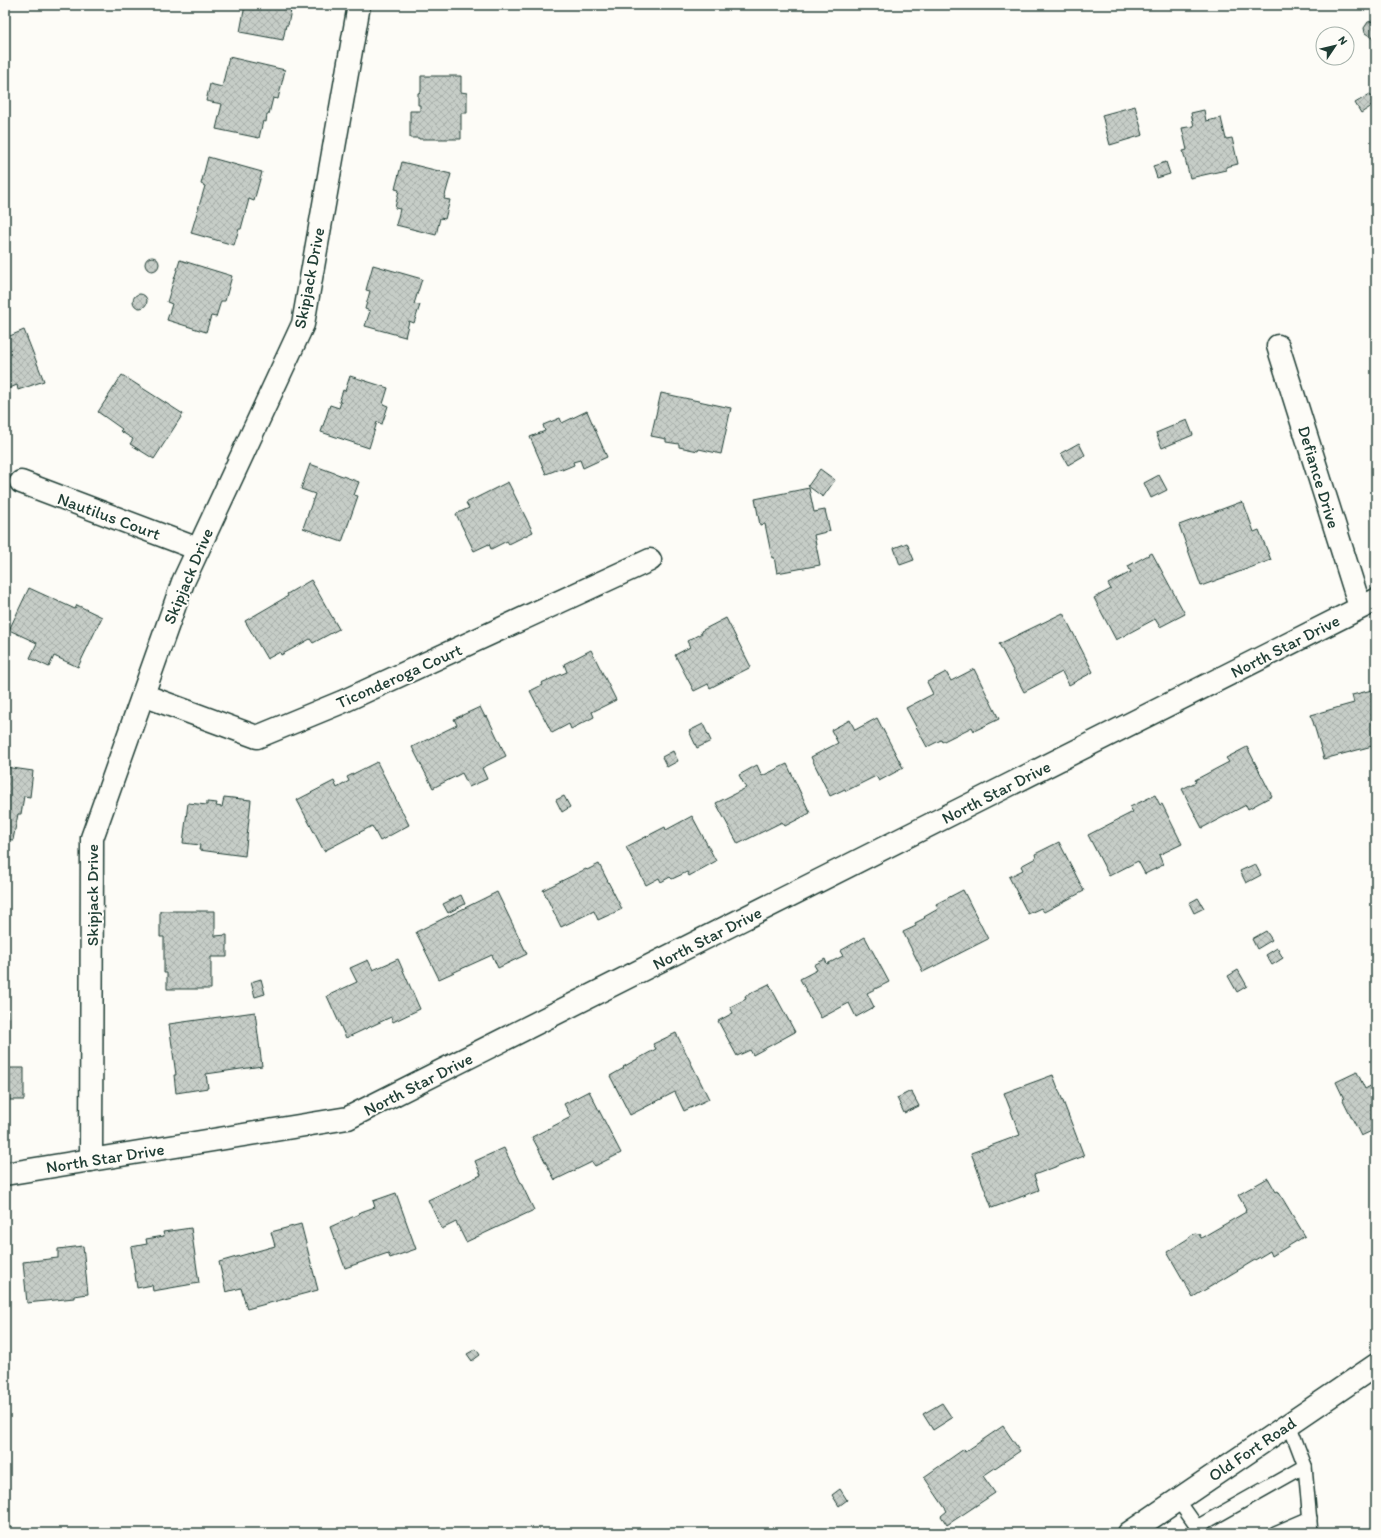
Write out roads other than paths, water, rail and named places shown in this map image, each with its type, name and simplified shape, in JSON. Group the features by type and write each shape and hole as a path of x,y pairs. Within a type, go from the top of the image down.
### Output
{"street":[{"name":"Skipjack Drive","path":"91,1160 92,838 183,582 303,324 358,5"},
{"name":"Defiance Drive","path":"1278,346 1368,604"},
{"name":"Nautilus Court","path":"21,482 198,549"},
{"name":"Ticonderoga Court","path":"143,695 257,736 342,702 650,560"},
{"name":"North Star Drive","path":"5,1174 348,1118 1368,604"},
{"name":"Old Fort Road","path":"1129,1533 1376,1365"}],"lane":[{"path":"1289,1424 1305,1466 1311,1533"},
{"path":"1178,1500 1197,1530 1305,1466"},
{"path":"1275,1533 1310,1518"}]}
